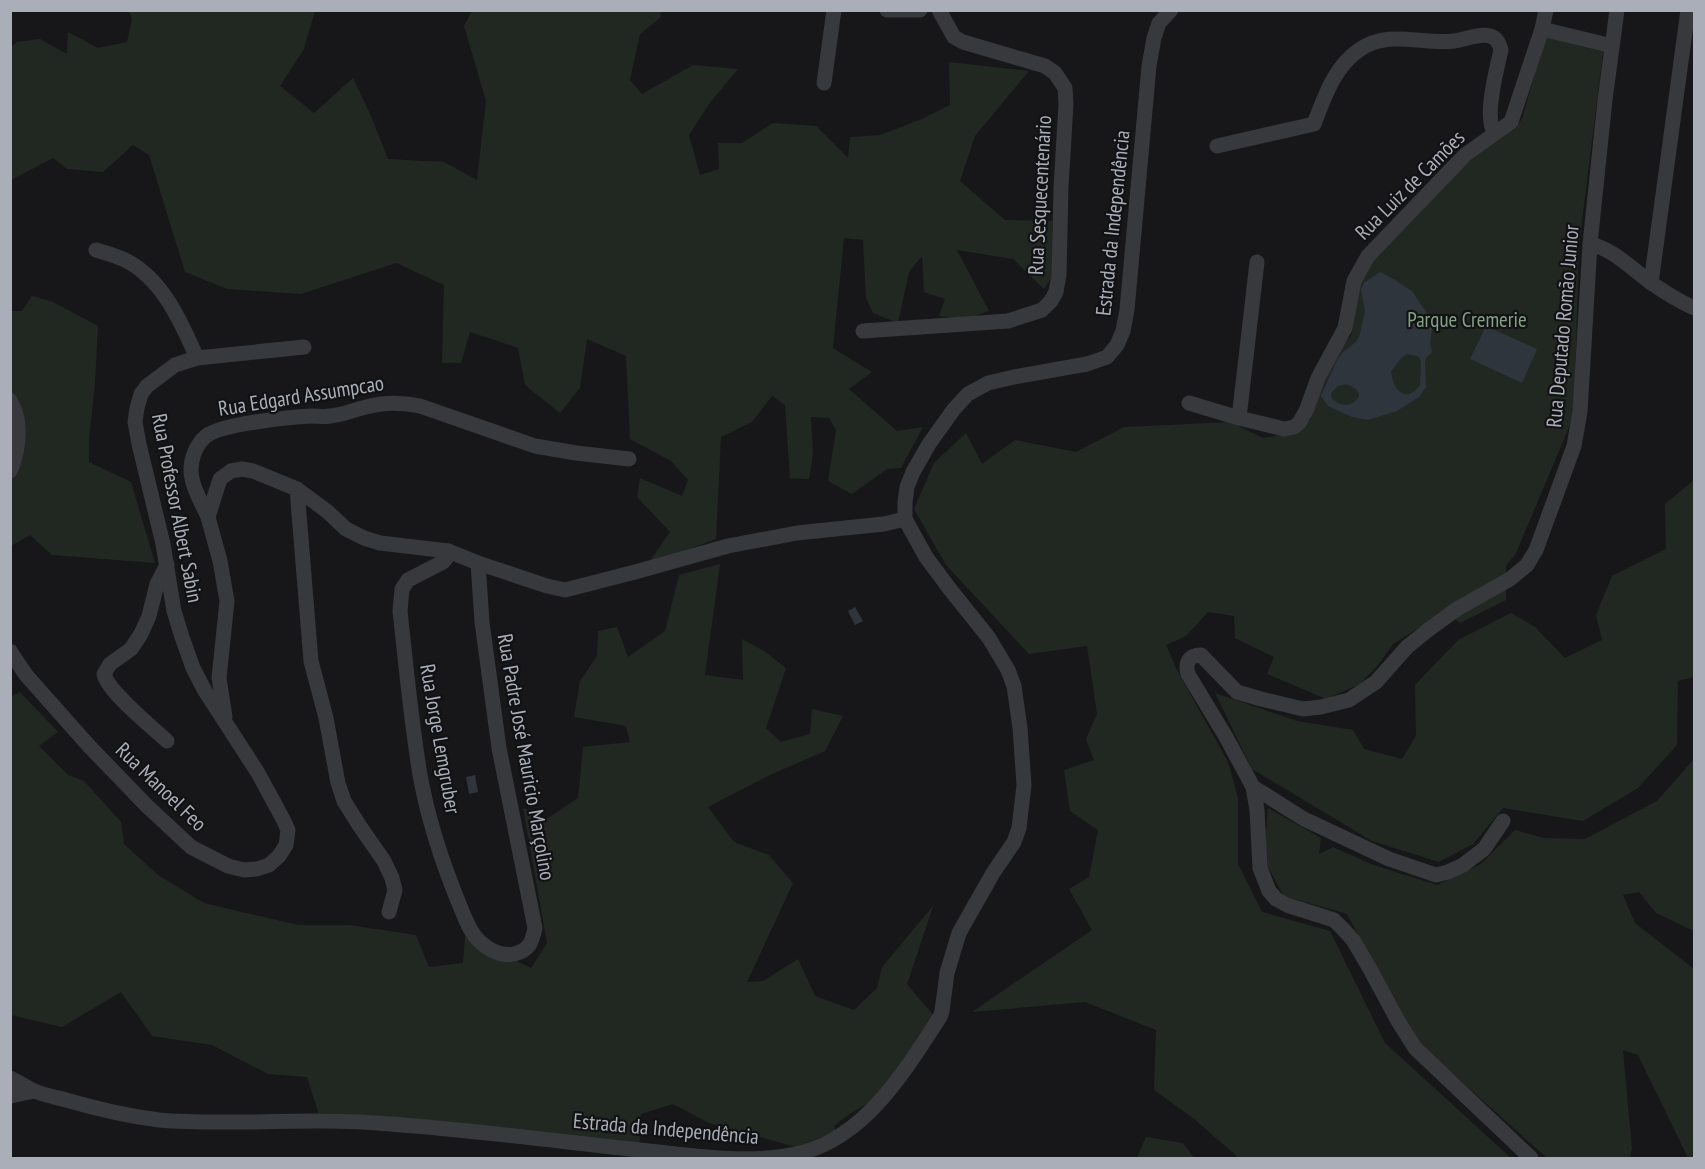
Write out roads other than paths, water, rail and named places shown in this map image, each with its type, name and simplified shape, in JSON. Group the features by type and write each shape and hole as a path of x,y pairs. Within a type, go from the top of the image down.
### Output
{"street":[{"path":"824,83 834,10"},
{"path":"889,11 920,10"},
{"name":"Rua Sesquecentenário","path":"863,331 1008,321 1042,310 1056,292 1059,275 1060,187 1066,104 1065,88 1055,74 1045,66 963,42 954,37 939,10"},
{"name":"Estrada da Independência","path":"10,1078 34,1091 115,1113 160,1120 211,1122 314,1120 387,1123 712,1157 771,1158 816,1148 848,1129 885,1095 940,1017 947,973 959,933 993,873 1014,842 1023,808 1024,784 1020,728 1014,686 1008,670 989,638 926,557 905,519 907,487 928,444 968,394 988,383 1088,364 1107,357 1117,345 1123,331 1127,310 1149,66 1154,38 1160,23 1171,10"},
{"name":"Rua Luiz de Camões","path":"1189,402 1284,429 1294,427 1299,423 1318,378 1345,328 1354,281 1368,256 1465,155 1511,122 1542,29 1546,10"},
{"name":"Rua Deputado Romão Junior","path":"1531,1158 1415,1048 1353,940 1343,929 1334,920 1287,905 1276,899 1269,891 1260,868 1257,810 1253,787 1188,674 1187,661 1195,655 1201,655 1237,692 1303,709 1321,707 1349,699 1376,682 1407,647 1428,630 1457,609 1510,579 1527,565 1536,550 1574,446 1580,412 1590,244 1617,10"},
{"path":"1652,283 1688,10"},
{"path":"1542,29 1612,46"},
{"path":"1217,146 1314,124 1335,75 1356,51 1377,41 1408,39 1452,42 1484,35 1496,38 1501,50 1489,117 1490,125 1495,133"},
{"path":"1590,244 1601,246 1679,301 1695,308"},
{"path":"96,250 126,260 156,285 180,319 197,357"},
{"path":"1239,418 1257,262"},
{"name":"Rua Professor Albert Sabin","path":"226,723 193,668 174,611 167,565 139,444 135,422 137,408 141,394 152,381 175,365 197,357 304,347"},
{"path":"10,400 17,419 18,436 14,463 10,471"},
{"name":"Rua Edgard Assumpcao","path":"226,723 219,678 227,601 220,561 208,517 195,488 191,471 193,453 205,436 213,431 257,422 345,414 387,402 420,406 535,446 629,459"},
{"path":"208,517 220,479 231,471 242,469 252,471 297,489 346,529 364,538 380,543 448,551 547,586 565,590 728,546 797,533 884,524 905,519"},
{"path":"297,489 311,661 344,801 384,861 392,878 395,890 389,912"},
{"name":"Rua Jorge Lemgruber","path":"448,551 443,562 408,580 402,589 400,611 420,775 443,859 455,894 475,936 495,952 505,954 520,951"},
{"name":"Rua Padre José Mauricio Marçolino","path":"478,563 482,621 499,748 535,928 532,942 520,951"},
{"path":"167,565 157,584 150,616 141,634 131,649 110,664 104,674 108,683 118,694 167,741"},
{"name":"Rua Manoel Feo","path":"10,651 26,675 89,746 147,806 191,847 228,866 244,870 269,866 286,845 288,830 264,783 226,723"},
{"path":"1253,787 1304,819 1389,858 1436,875 1463,865 1484,849 1503,821"},
{"path":"10,1078 14,1084 11,1096"},
{"name":"Estrada da Independência","path":"11,1096 34,1091"}],"park label":[{"name":"Parque Cremerie","path":"1467,320"}]}
